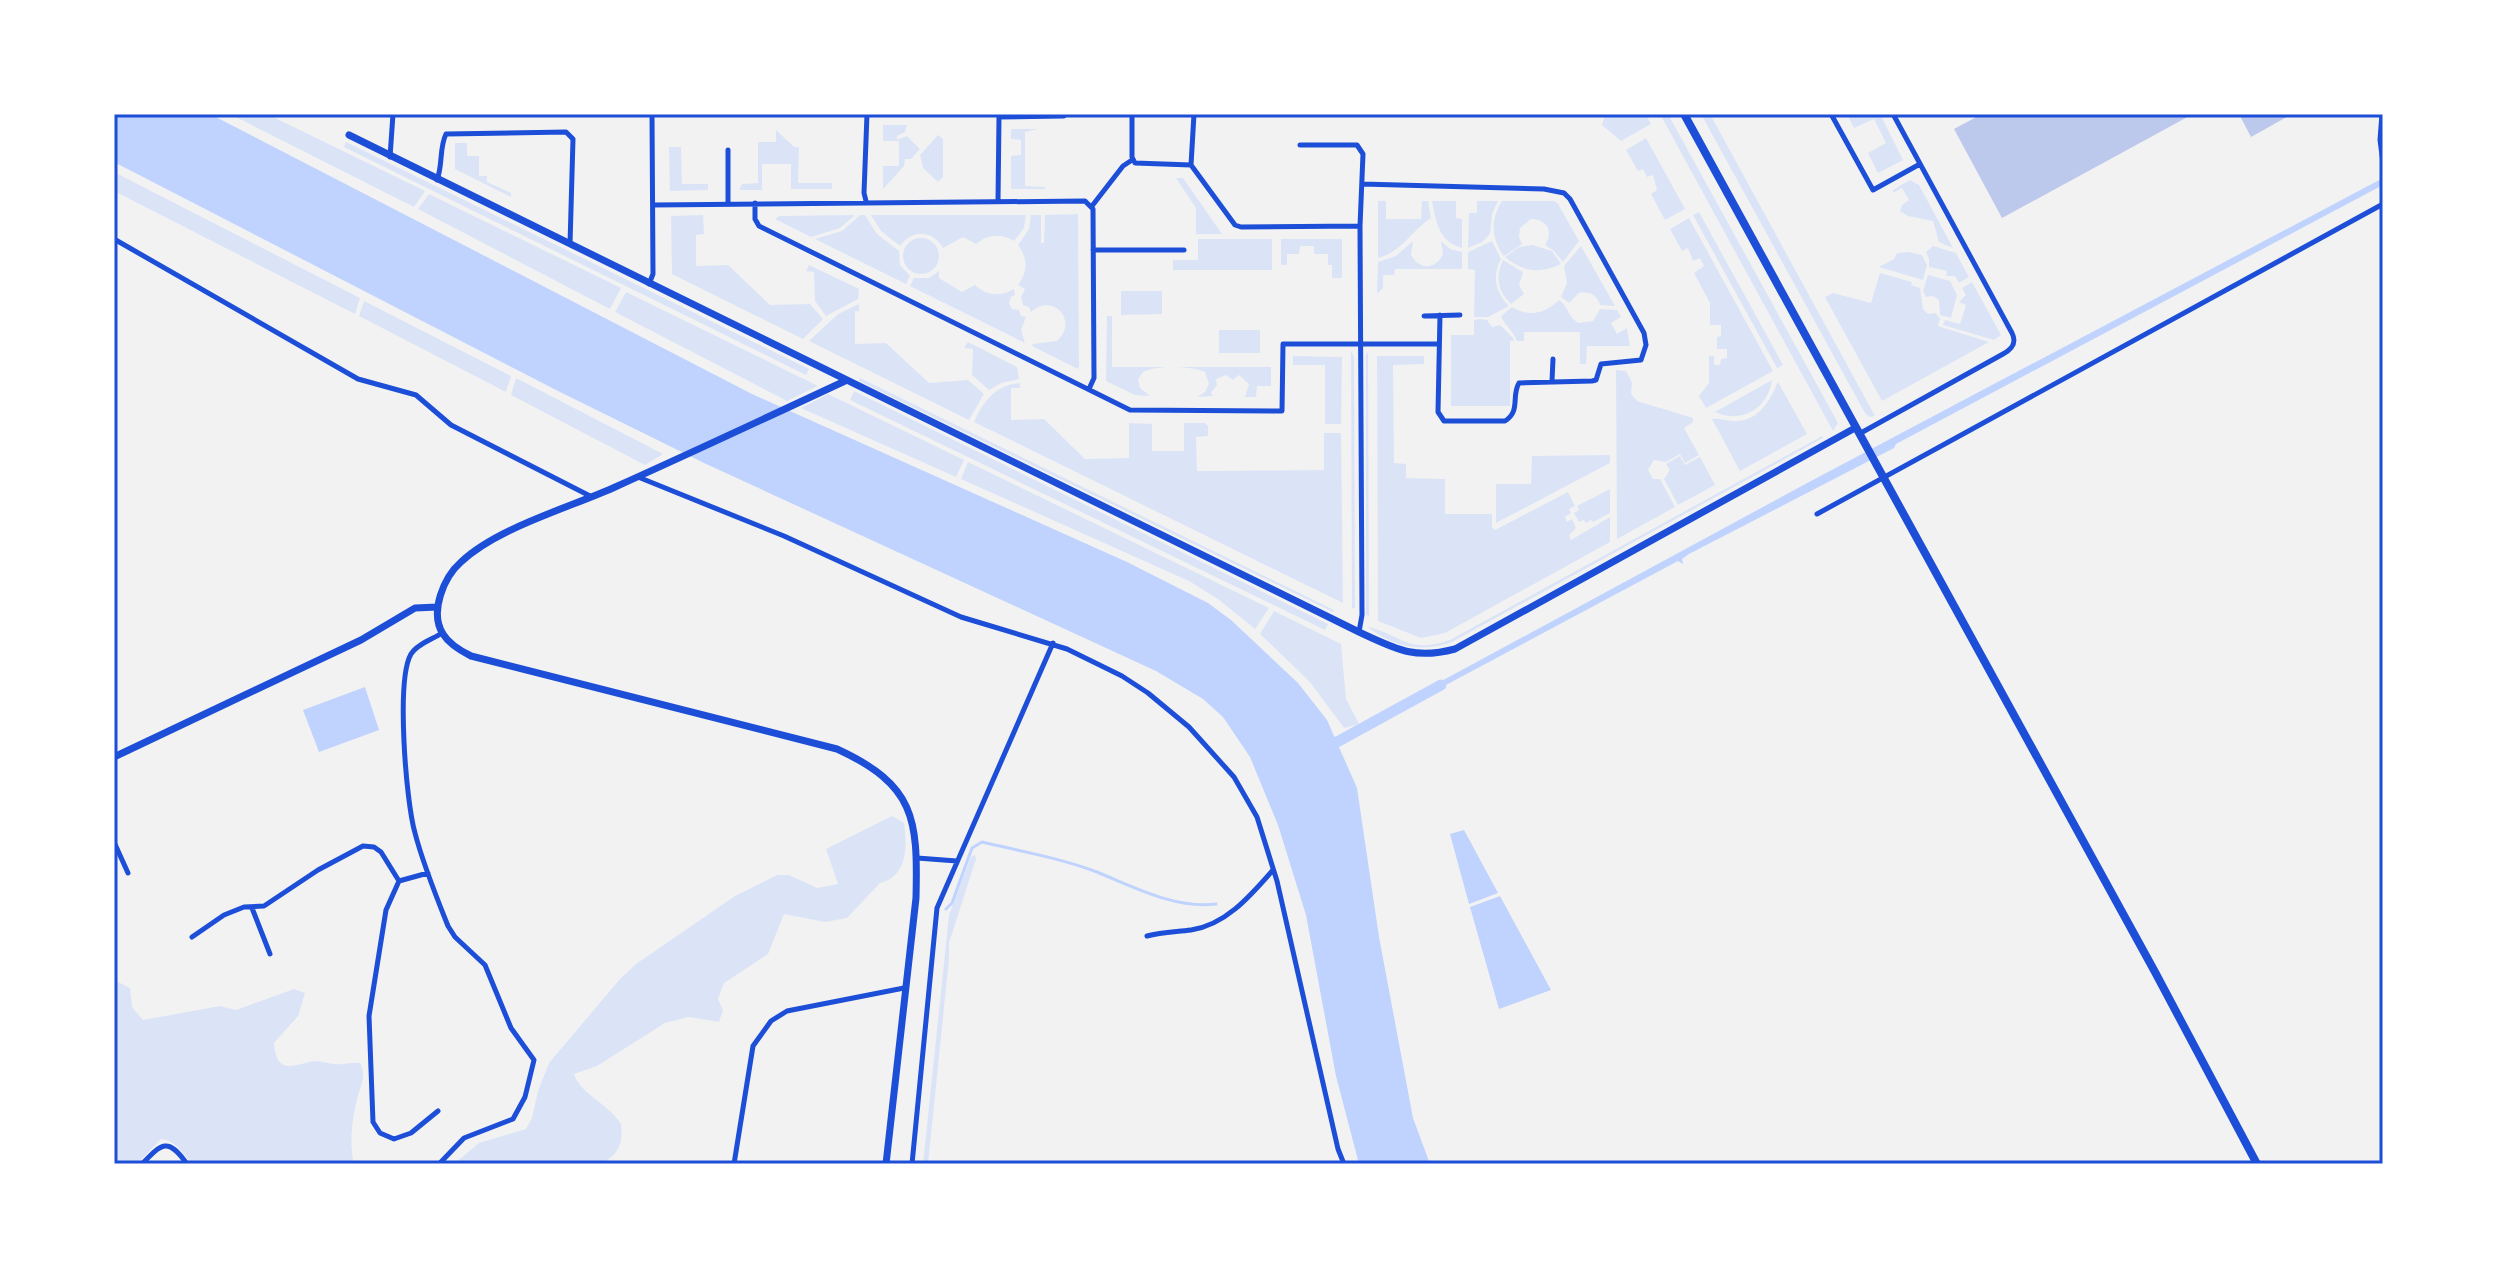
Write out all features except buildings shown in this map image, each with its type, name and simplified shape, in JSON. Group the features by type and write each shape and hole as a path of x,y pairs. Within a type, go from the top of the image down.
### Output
{"main road":[{"path":"1684,114 2257,1164"}],"street":[{"path":"390,157 393,114"},
{"path":"649,284 653,274 652,114"},
{"path":"866,201 867,114 900,114"},
{"path":"1132,114 1132,160"},
{"path":"1194,114 1191,165 1231,220 1241,227 1360,226"},
{"path":"1831,114 1873,190 1920,164"},
{"path":"349,135 1359,632 1419,656 1455,649 2003,354 2014,342 2012,333 1893,114"},
{"path":"2382,114 2380,140 2383,163"},
{"path":"998,201 998,115 1064,116"},
{"path":"437,180 443,165 443,138 452,132 566,132 573,139 569,245"},
{"path":"1300,145 1357,145 1363,154 1360,226 1362,615 1359,632"},
{"path":"728,150 728,203"},
{"path":"1132,160 1139,165 1191,165"},
{"path":"1089,389 1094,378 1092,206 1123,166 1132,160"},
{"path":"1362,184 1544,189 1564,193 1644,333 1646,345 1641,360 1601,364 1596,380 1519,383 1516,387 1515,411 1505,421 1444,421 1438,412 1440,315"},
{"path":"653,205 1085,201 1092,206"},
{"path":"755,203 755,219 759,226 1130,410 1282,411 1283,344 1439,344"},
{"path":"1817,514 2383,204"},
{"path":"114,239 358,379 416,395 451,425 592,497"},
{"path":"1093,250 1184,250"},
{"path":"1424,316 1460,315"},
{"path":"1552,381 1553,359"},
{"path":"845,381 497,538 470,554 454,569 447,579 438,607 442,633 471,656 837,749 865,762 889,779 905,802 913,823 917,858 916,898 886,1164"},
{"path":"638,476 784,536 961,617 1053,643 1122,676 1189,727 1234,777 1257,817 1273,869 1344,1164"},
{"path":"114,757 361,640 415,608 438,607"},
{"path":"439,1164 464,1138 513,1119 525,1097 534,1060 511,1028 485,965 455,937 448,926 413,823 406,757 406,671 411,654 417,647 442,633"},
{"path":"912,1164 937,908 1053,643"},
{"path":"114,842 128,873"},
{"path":"192,937 224,915 244,907 264,906 318,870 367,845 386,857 399,881"},
{"path":"917,858 957,861"},
{"path":"1147,936 1168,930 1193,930 1213,922 1238,907 1273,869"},
{"path":"399,881 428,873"},
{"path":"399,881 386,910 369,1016 373,1122 380,1133 394,1139 411,1133 438,1111"},
{"path":"252,908 270,954"},
{"path":"734,1164 753,1046 771,1021 787,1011 904,988"},
{"path":"142,1164 155,1150 168,1145 187,1164"}],"shaded area":[{"path":"230,114 267,114 425,191 414,207"},
{"path":"1605,114 1646,114 1651,124 1621,141 1602,125"},
{"path":"1660,114 1668,114 1838,423 1833,431"},
{"path":"1701,114 1710,114 1875,416 1869,417 1865,413"},
{"path":"1847,114 1880,114 1903,160 1878,173 1868,153 1886,143 1874,119 1854,128"},
{"path":"883,125 907,125 897,140 907,136 920,149 911,159 905,159 904,166 883,189 883,166 899,166 899,141 883,141"},
{"path":"1011,129 1038,129 1025,132 1025,186 1045,189 1011,189 1011,156 1021,155 1021,140 1011,139"},
{"path":"776,130 794,147 799,147 798,183 832,183 832,189 791,189 791,164 762,164 762,190 739,190 742,184 758,183 758,142 776,142"},
{"path":"938,135 943,139 943,177 938,182 923,168 920,155"},
{"path":"1646,138 1685,209 1665,220 1651,194 1657,190 1653,175 1647,177 1643,169 1638,171 1626,150"},
{"path":"346,142 809,369 806,375 344,147"},
{"path":"455,143 467,143 467,156 479,156 479,176 487,176 487,182 511,193 511,197 455,169"},
{"path":"669,147 681,147 682,184 708,184 708,190 670,191"},
{"path":"114,172 360,298 355,314 114,191"},
{"path":"1176,178 1183,178 1222,234 1196,234 1196,208"},
{"path":"1910,180 1919,185 1953,248 1939,242 1933,221 1908,216 1900,211 1909,200 1902,188 1893,193 1893,190"},
{"path":"429,194 621,288 610,309 418,209"},
{"path":"1378,201 1386,201 1386,219 1421,219 1422,201 1428,201 1431,218 1394,251 1378,258"},
{"path":"1432,201 1456,201 1456,218 1462,219 1462,248 1443,236"},
{"path":"1477,201 1498,201 1492,214 1490,234 1482,242 1468,248 1469,213 1477,213"},
{"path":"1502,201 1554,201 1579,241 1563,262 1545,245 1549,231 1545,224 1531,219 1520,228 1522,244 1504,256 1494,229 1495,215"},
{"path":"1699,212 1783,365 1777,368 1693,215"},
{"path":"1078,214 1078,369 1032,346 1057,341 1065,325 1064,318 1055,307 1047,305 1031,312 1029,307 1023,305 1021,297 1025,289 1018,285 1026,265 1018,245 1029,229 1031,215 1041,215 1041,243 1044,243 1045,215"},
{"path":"703,215 704,234 696,235 696,266 728,265 770,305 810,304 823,319 803,339 672,274 671,216"},
{"path":"855,215 840,228 811,237 775,219 779,216"},
{"path":"860,215 865,215 877,234 899,251 900,265 910,276 906,284 815,239 842,231"},
{"path":"871,215 1026,215 1024,228 1014,241 995,236 976,244 963,237 943,248 933,238 922,234 905,240 900,246 881,231"},
{"path":"1689,218 1773,371 1706,408 1699,396 1709,383 1709,356 1714,356 1714,365 1720,365 1721,359 1727,358 1727,349 1717,349 1721,325 1710,325 1710,303 1694,273 1704,266 1700,258 1693,261 1688,248 1682,251 1670,229"},
{"path":"921,238 934,243 939,256 934,269 921,274 908,269 903,256 908,243"},
{"path":"1198,239 1272,239 1272,270 1173,270 1173,260 1198,260"},
{"path":"1281,239 1342,239 1342,278 1332,278 1328,254 1314,254 1314,246 1300,246 1299,254 1287,254 1287,265 1281,265"},
{"path":"1413,241 1411,255 1418,263 1427,266 1436,263 1443,254 1441,241 1450,249 1462,252 1462,269 1395,269 1394,275 1383,275 1383,288 1377,294 1378,262 1396,256"},
{"path":"1492,241 1501,259 1496,284 1509,306 1488,317 1474,317 1475,270 1468,269 1468,252"},
{"path":"1532,245 1552,251 1561,264 1532,270 1518,266 1505,257 1519,247"},
{"path":"1581,246 1615,306 1600,305 1590,293 1579,293 1569,303 1561,297 1567,283 1564,266"},
{"path":"1933,246 1956,253 1969,277 1959,283 1955,276 1946,276 1947,271 1929,267 1926,252"},
{"path":"1897,253 1922,255 1927,265 1923,280 1879,267 1894,259"},
{"path":"1503,260 1523,272 1519,285 1524,294 1511,304 1499,284"},
{"path":"809,265 859,289 858,299 826,316 815,301 814,272 806,271"},
{"path":"939,271 939,278 962,292 975,285 994,294 1014,289 1015,295 1009,303 1012,309 1019,310 1021,316 1026,317 1021,330 1025,343 910,286 914,278 929,278"},
{"path":"1880,273 1912,282 1911,285 1920,288 1923,309 1940,318 1938,326 1989,342 1882,401 1825,297 1833,293 1871,303"},
{"path":"1928,275 1950,281 1957,295 1951,318 1940,315 1939,300 1933,296 1926,297 1923,291"},
{"path":"1972,282 2001,335 1994,340 1943,325 1945,320 1960,324 1966,305 1959,302 1966,295 1962,288"},
{"path":"1121,291 1162,291 1162,314 1121,315"},
{"path":"626,292 818,386 787,401 615,312"},
{"path":"1559,300 1579,323 1593,321 1600,309 1617,310 1621,317 1611,323 1617,334 1627,328 1630,346 1587,346 1586,364 1580,364 1580,332 1524,332 1524,341 1517,341 1501,316 1512,307 1531,313 1542,311"},
{"path":"364,301 511,376 506,392 359,316"},
{"path":"859,304 859,311 855,311 855,344 886,343 929,383 968,380 984,394 969,420 809,341 838,314"},
{"path":"1107,316 1112,316 1112,367 1165,367 1143,372 1138,379 1140,388 1150,396 1135,395 1106,381"},
{"path":"1474,320 1487,320 1492,327 1500,325 1513,338 1514,341 1510,341 1510,406 1451,406 1451,335 1474,335"},
{"path":"1219,330 1260,330 1260,353 1219,353"},
{"path":"968,342 1017,367 1019,379 1001,383 989,390 972,375 973,349 964,348"},
{"path":"1351,351 1354,357 1355,608 1352,608"},
{"path":"1368,352 1369,616 1366,615"},
{"path":"1293,356 1342,357 1341,424 1325,424 1325,365 1293,365"},
{"path":"1377,356 1424,356 1424,364 1393,365 1394,463 1406,464 1406,478 1445,479 1445,514 1492,514 1495,530 1568,492 1575,506 1569,509 1571,513 1565,517 1567,522 1572,519 1576,528 1569,535 1571,540 1610,517 1610,542 1445,633 1421,638 1378,621"},
{"path":"1174,367 1271,367 1271,386 1257,386 1256,397 1245,397 1249,384 1239,375 1233,380 1226,375 1216,379 1217,385 1211,393 1213,396 1197,397 1205,392 1209,384 1205,372"},
{"path":"1616,370 1626,371 1632,382 1631,394 1637,401 1693,418 1693,422 1684,428 1699,455 1685,463 1680,454 1666,462 1654,460 1648,470 1653,479 1660,479 1675,507 1617,539"},
{"path":"516,378 663,454 645,465 511,395"},
{"path":"860,378 1334,610 859,381"},
{"path":"1772,380 1765,399 1752,411 1734,416 1715,412"},
{"path":"1778,382 1807,434 1740,471 1712,419 1748,419 1766,404"},
{"path":"1020,383 1020,388 1011,388 1011,420 1044,419 1085,459 1129,458 1129,423 1152,424 1152,451 1184,451 1184,423 1205,423 1208,436 1196,437 1197,471 1324,470 1324,433 1341,433 1343,603 974,422 991,395 1004,387"},
{"path":"854,391 1328,624 1325,630 850,400"},
{"path":"828,394 964,460 956,477 801,408"},
{"path":"1822,436 1452,642 1430,647 1408,646 1387,639 1368,627 1414,644 1436,644 1450,640"},
{"path":"1610,455 1610,463 1496,523 1496,484 1531,484 1532,456"},
{"path":"1680,456 1685,465 1700,457 1715,485 1678,505 1664,479 1670,470 1666,464"},
{"path":"968,462 1269,608 1255,629 1218,599 1189,581 961,479"},
{"path":"1610,489 1610,513 1593,522 1579,522 1574,513 1579,510 1577,506"},
{"path":"1274,611 1341,644 1346,699 1359,724 1344,728 1310,682 1260,634"},
{"path":"892,816 904,823 905,832 904,859 896,874 880,883 847,918 825,922 784,914 768,954 724,983 718,999 723,1010 719,1022 689,1017 665,1023 597,1066 574,1074 582,1087 621,1124 618,1148 607,1160 601,1164 454,1164 479,1143 526,1129 549,1063 636,964 735,896 777,875 789,875 817,888 838,884 826,849"},
{"path":"975,855 949,943 928,1164 923,1164 949,915 971,857"},
{"path":"114,980 130,988 132,1007 143,1020 220,1006 236,1010 294,989 305,993 298,1016 274,1043 276,1054 279,1061 288,1066 315,1061 360,1063 363,1077 352,1132 354,1164 192,1164 175,1145 161,1139 137,1164 114,1164"}],"water":[{"path":"114,114 210,114 752,394 1127,562 1208,603 1231,620 1298,683 1327,720 1357,788 1379,937 1413,1118 1430,1164 1359,1164 1336,1076 1306,915 1278,825 1250,757 1223,717 1203,699 1156,671 704,463 114,162"},
{"path":"2383,178 2383,185 1896,444 1894,448 1689,554 1682,559 1683,564 1678,561 1429,694 1425,690 1811,481"},
{"path":"365,687 379,730 319,752 303,710"},
{"path":"1464,830 1498,893 1469,904 1450,834"},
{"path":"1500,896 1551,990 1499,1009 1470,907"}],"waterway":[{"path":"1326,748 1441,685"},
{"path":"946,909 952,903 972,848 982,842 1083,867 1170,900 1216,904"}]}
